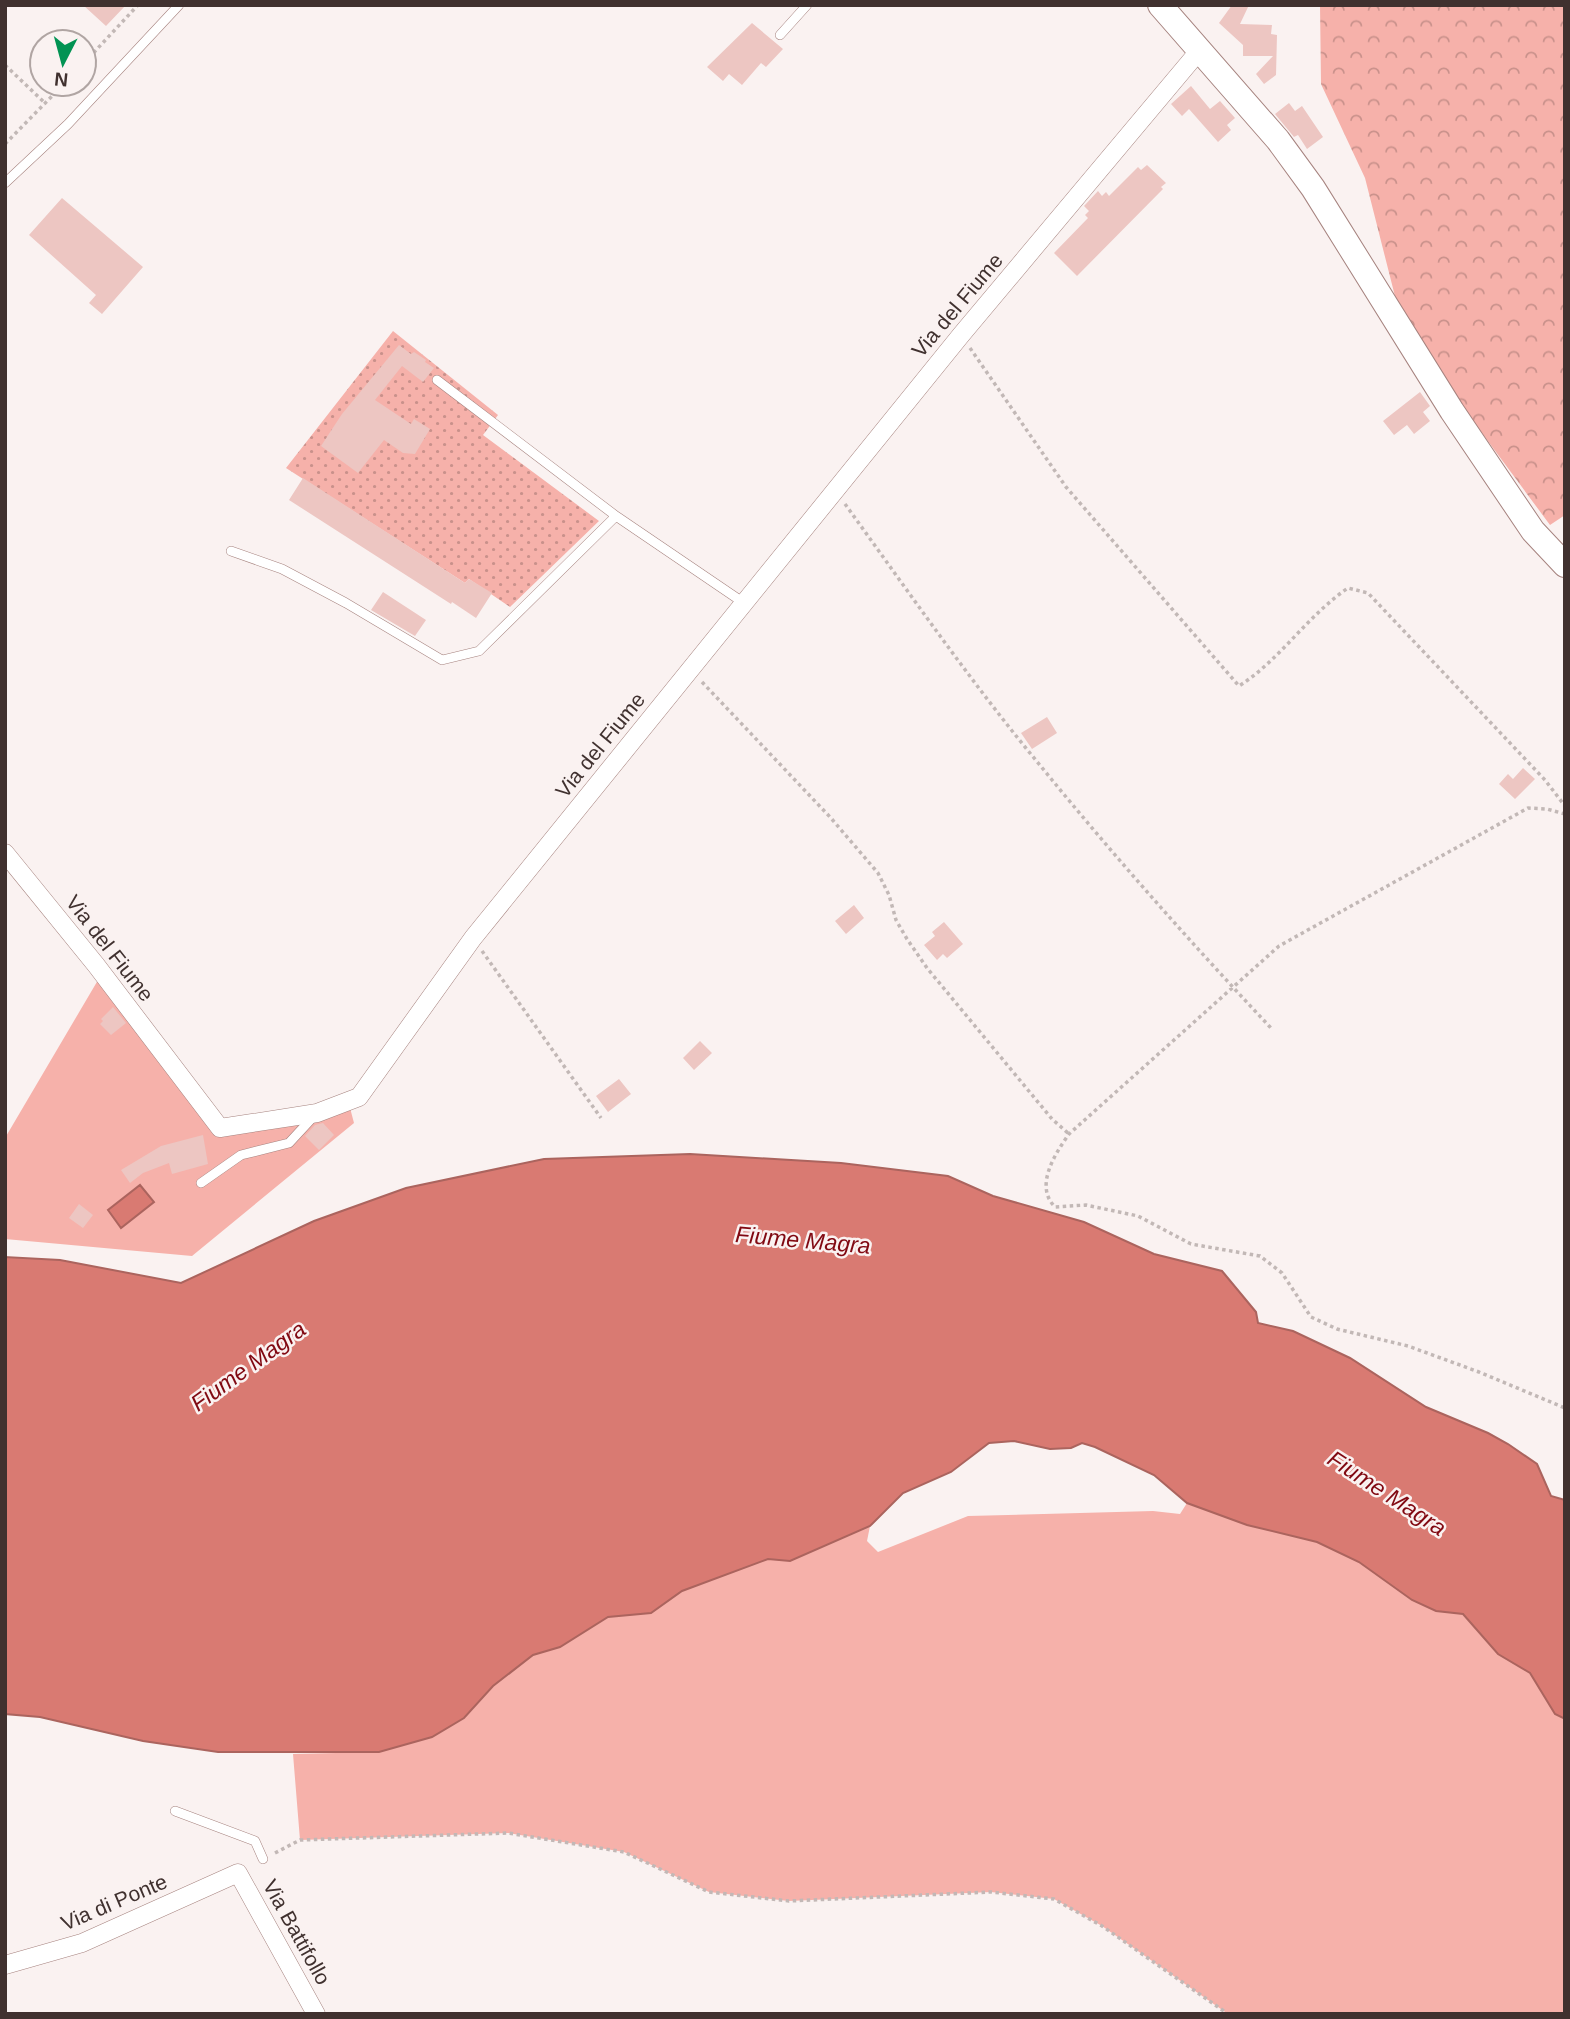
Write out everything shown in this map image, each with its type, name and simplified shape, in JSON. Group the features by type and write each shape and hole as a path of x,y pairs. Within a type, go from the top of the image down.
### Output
{"main road":[{"path":"1160,5 1278,141 1313,188 1452,411 1533,531 1565,565"}],"street":[{"name":"Via del Fiume","path":"5,853 96,965 220,1128 317,1113 359,1097 473,938 961,335 1199,51"},
{"name":"Via di Ponte","path":"5,1965 82,1943 238,1872"},
{"name":"Via Battifollo","path":"238,1872 316,2014"}],"lane":[{"path":"5,183 68,124 179,5"},
{"path":"780,35 807,5"},
{"path":"436,380 616,516 744,603"},
{"path":"231,551 282,569 442,660 479,651 616,516"},
{"path":"201,1183 241,1155 289,1143 317,1113"},
{"path":"175,1811 255,1841 263,1859"}],"path":[{"path":"98,48 138,5"},
{"path":"5,65 46,104"},
{"path":"5,144 51,98"},
{"path":"961,335 1066,487 1240,686 1256,676 1330,600 1348,588 1368,593 1545,780 1565,806"},
{"path":"835,491 1037,763 1183,934 1271,1028"},
{"path":"690,670 830,817 878,873 889,895 896,920 927,968 1052,1119 1069,1134"},
{"path":"1565,814 1548,809 1528,808 1279,946 1069,1134 1047,1172 1049,1201 1055,1207 1086,1205 1138,1216 1191,1244 1260,1256 1282,1273 1311,1317 1337,1329 1408,1346 1565,1408"},
{"path":"473,938 601,1118"},
{"path":"263,1859 300,1840 508,1833 624,1852 709,1892 789,1901 992,1892 1054,1899 1102,1926 1228,2014"}],"green space":[{"path":"1320,5 1565,5 1565,515 1550,525 1473,421 1399,312 1365,178 1321,84"},
{"path":"393,331 498,415 483,435 599,521 510,607 469,579 465,583 286,468"},
{"path":"101,975 218,1132 349,1104 354,1123 192,1256 5,1239 5,1138"},
{"path":"1187,1503 1247,1525 1317,1542 1359,1562 1412,1600 1436,1611 1463,1614 1498,1654 1530,1673 1555,1714 1565,1719 1565,2014 1228,2014 1102,1926 1054,1899 991,1892 789,1901 709,1892 624,1852 508,1833 300,1840 293,1754 379,1752 464,1718 493,1686 533,1655 560,1647 608,1617 651,1613 682,1591 768,1558 790,1561 870,1526 867,1541 878,1552 968,1516 1153,1511 1180,1514"}],"water":[{"name":"Fiume Magra","path":"690,1154 841,1163 948,1176 993,1196 1084,1222 1154,1254 1222,1271 1256,1312 1258,1323 1293,1331 1350,1358 1426,1407 1508,1444 1537,1464 1551,1496 1565,1500 1565,1719 1555,1714 1530,1673 1498,1654 1463,1614 1436,1611 1412,1600 1359,1562 1317,1542 1247,1525 1187,1503 1154,1475 1095,1447 1082,1443 1071,1448 1050,1449 1014,1441 989,1443 951,1472 903,1493 870,1526 790,1561 768,1559 682,1591 651,1613 608,1617 560,1647 533,1655 493,1686 464,1718 432,1737 379,1752 218,1752 143,1741 40,1717 5,1714 5,1257 60,1260 181,1283 314,1221 406,1188 544,1159"},
{"path":"140,1185 154,1202 121,1228 108,1210"}],"building":[{"path":"83,5 126,5 106,26"},
{"path":"1232,5 1249,5 1240,24 1272,25 1271,34 1277,35 1276,75 1264,84 1256,74 1273,56 1243,56 1243,45 1219,23"},
{"path":"752,23 783,49 766,67 761,63 742,85 729,74 723,81 707,67"},
{"path":"1191,86 1210,109 1220,101 1235,118 1227,125 1231,130 1218,142 1189,109 1182,116 1171,104"},
{"path":"1289,103 1295,111 1302,106 1323,137 1307,149 1298,135 1294,137 1275,114"},
{"path":"1147,165 1166,183 1161,187 1163,189 1077,276 1054,253 1088,218 1085,215 1089,211 1084,206 1098,191 1102,196 1106,192 1109,196 1138,167 1141,170"},
{"path":"62,198 143,267 102,314 89,303 96,295 29,235"},
{"path":"399,345 411,354 414,352 434,368 423,382 402,366 375,400 411,424 414,419 430,429 415,454 403,453 384,440 358,473 321,446 342,414"},
{"path":"1420,392 1430,406 1423,412 1430,421 1414,434 1407,425 1394,435 1383,421"},
{"path":"303,478 465,583 469,579 492,593 476,618 289,500"},
{"path":"383,592 426,620 415,636 371,610"},
{"path":"1047,717 1057,733 1032,749 1021,733"},
{"path":"1523,768 1535,779 1515,799 1499,784 1508,774 1513,779"},
{"path":"854,905 864,918 846,934 835,921"},
{"path":"944,922 963,944 947,958 943,954 937,960 924,945 935,936 932,932"},
{"path":"113,1007 126,1023 111,1035 100,1024 103,1021 101,1019"},
{"path":"700,1041 712,1053 694,1070 683,1058"},
{"path":"619,1079 631,1094 608,1112 596,1096"},
{"path":"323,1123 334,1135 319,1150 305,1136 315,1125"},
{"path":"203,1135 208,1164 172,1174 169,1163 143,1173 130,1183 121,1170 161,1146"},
{"path":"79,1204 93,1215 83,1228 69,1218"}]}
